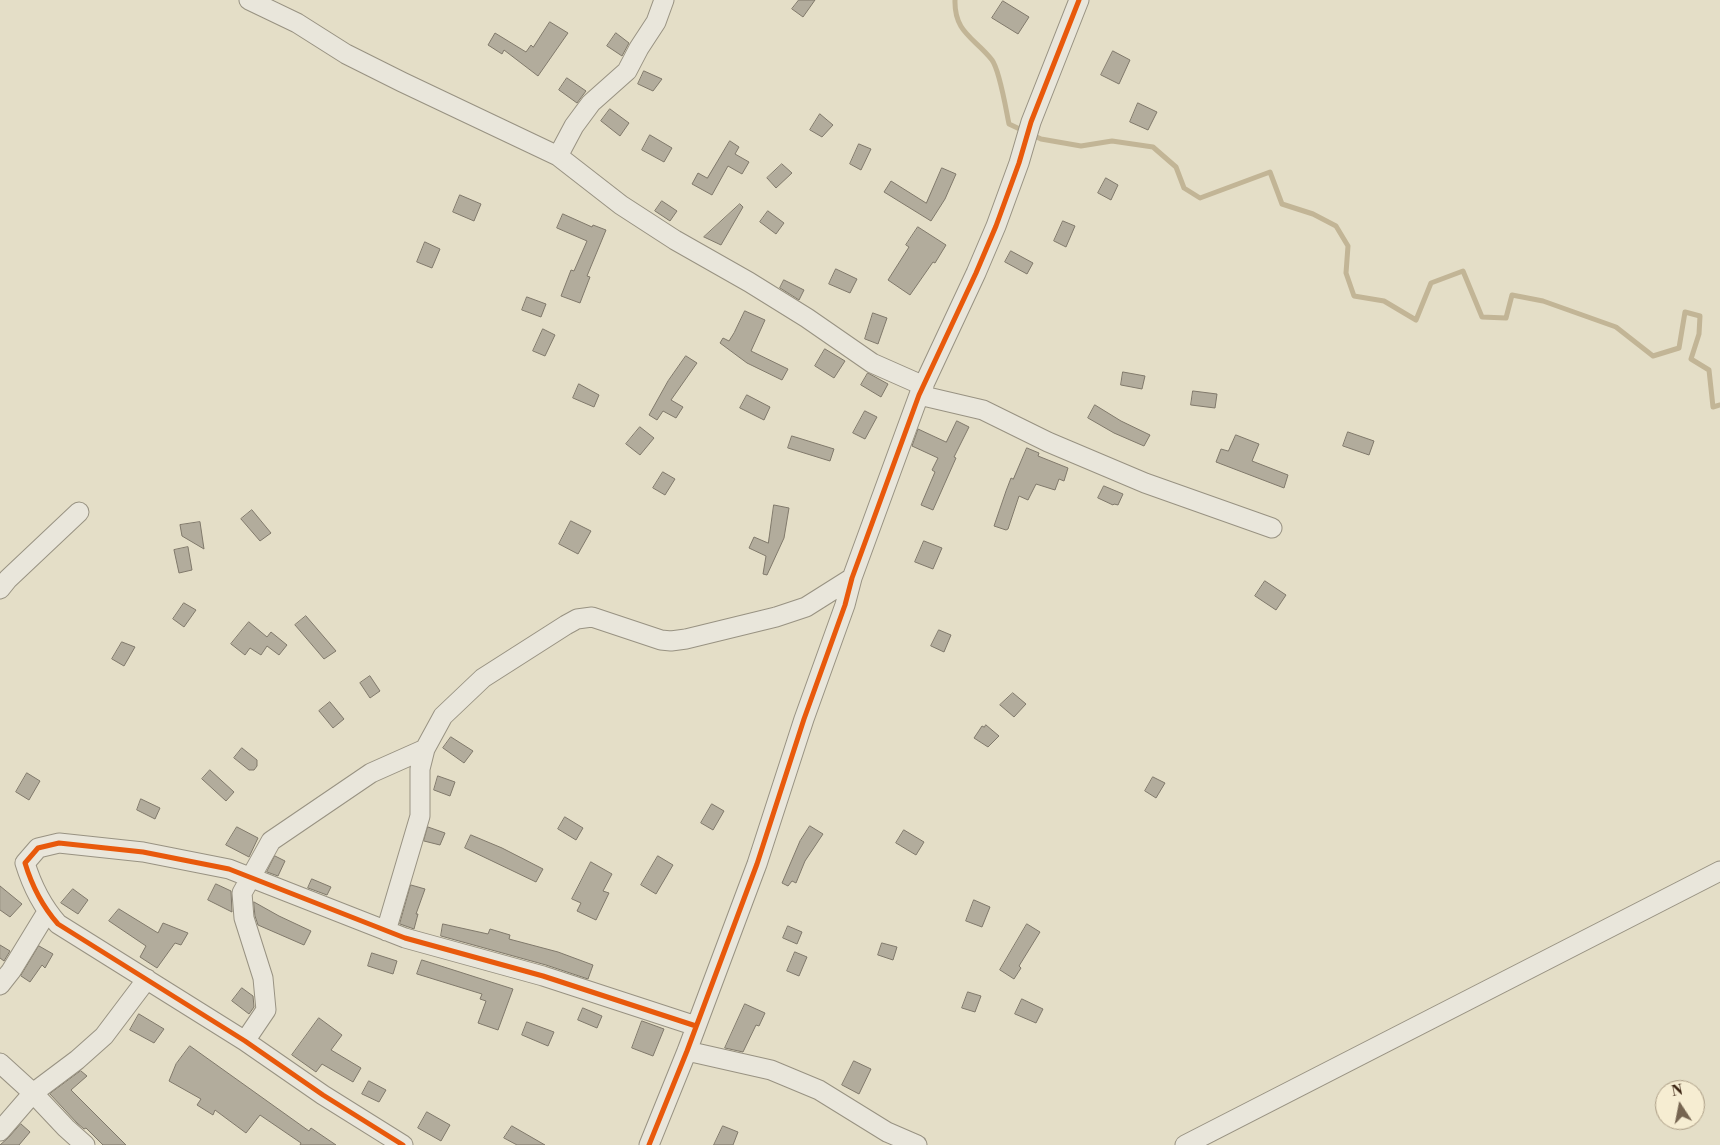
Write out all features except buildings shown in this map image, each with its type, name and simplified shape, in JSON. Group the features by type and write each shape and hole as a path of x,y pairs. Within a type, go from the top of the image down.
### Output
{"street":[{"path":"249,0 297,23 346,54 558,156 621,205 675,240 757,287 872,363 922,391 982,410 1048,442 1145,483 1272,528"},
{"path":"558,156 574,126 590,103 627,71 656,22 664,0"},
{"path":"649,1145 687,1051 757,864 804,719 845,605 852,578 922,391 996,226 1019,163 1031,122 1079,0"},
{"path":"0,589 8,579 79,512"},
{"path":"386,931 420,816 420,769 426,749 443,716 483,678 578,619 592,617 661,640 686,639 776,617 806,607 852,578"},
{"path":"245,1041 266,1010 263,978 244,918 242,893 272,841 371,772 426,749"},
{"path":"403,1145 323,1095 245,1041 58,924 47,912 31,881 25,863 38,848 59,843 144,852 230,870 405,938 543,976 696,1026"},
{"path":"1186,1145 1720,871"},
{"path":"0,985 11,971 47,912"},
{"path":"0,1132 33,1093 78,1060 104,1036 147,980"},
{"path":"687,1051 771,1070 819,1090 887,1132 917,1145"},
{"path":"0,1063 85,1145"}],"waterway":[{"path":"955,0 958,20 962,28 995,65 1009,124 1041,139 1081,146 1112,141 1153,147 1176,167 1184,188 1200,198 1270,172 1282,204 1313,214 1336,226 1348,246 1346,273 1354,296 1384,301 1416,320 1431,283 1463,271 1482,317 1506,318 1512,295 1543,301 1616,327 1653,356 1679,348 1685,312 1700,316 1699,334 1691,359 1709,370 1713,407 1720,405"}],"cycle path":[{"path":"649,1145 687,1051 757,864 804,719 845,605 852,578 919,395 996,226 1019,163 1031,122 1079,0"},
{"path":"403,1145 323,1095 245,1041 58,924 38,895 25,863 38,848 59,843 143,852 229,869 405,938 543,976 696,1026"}]}
